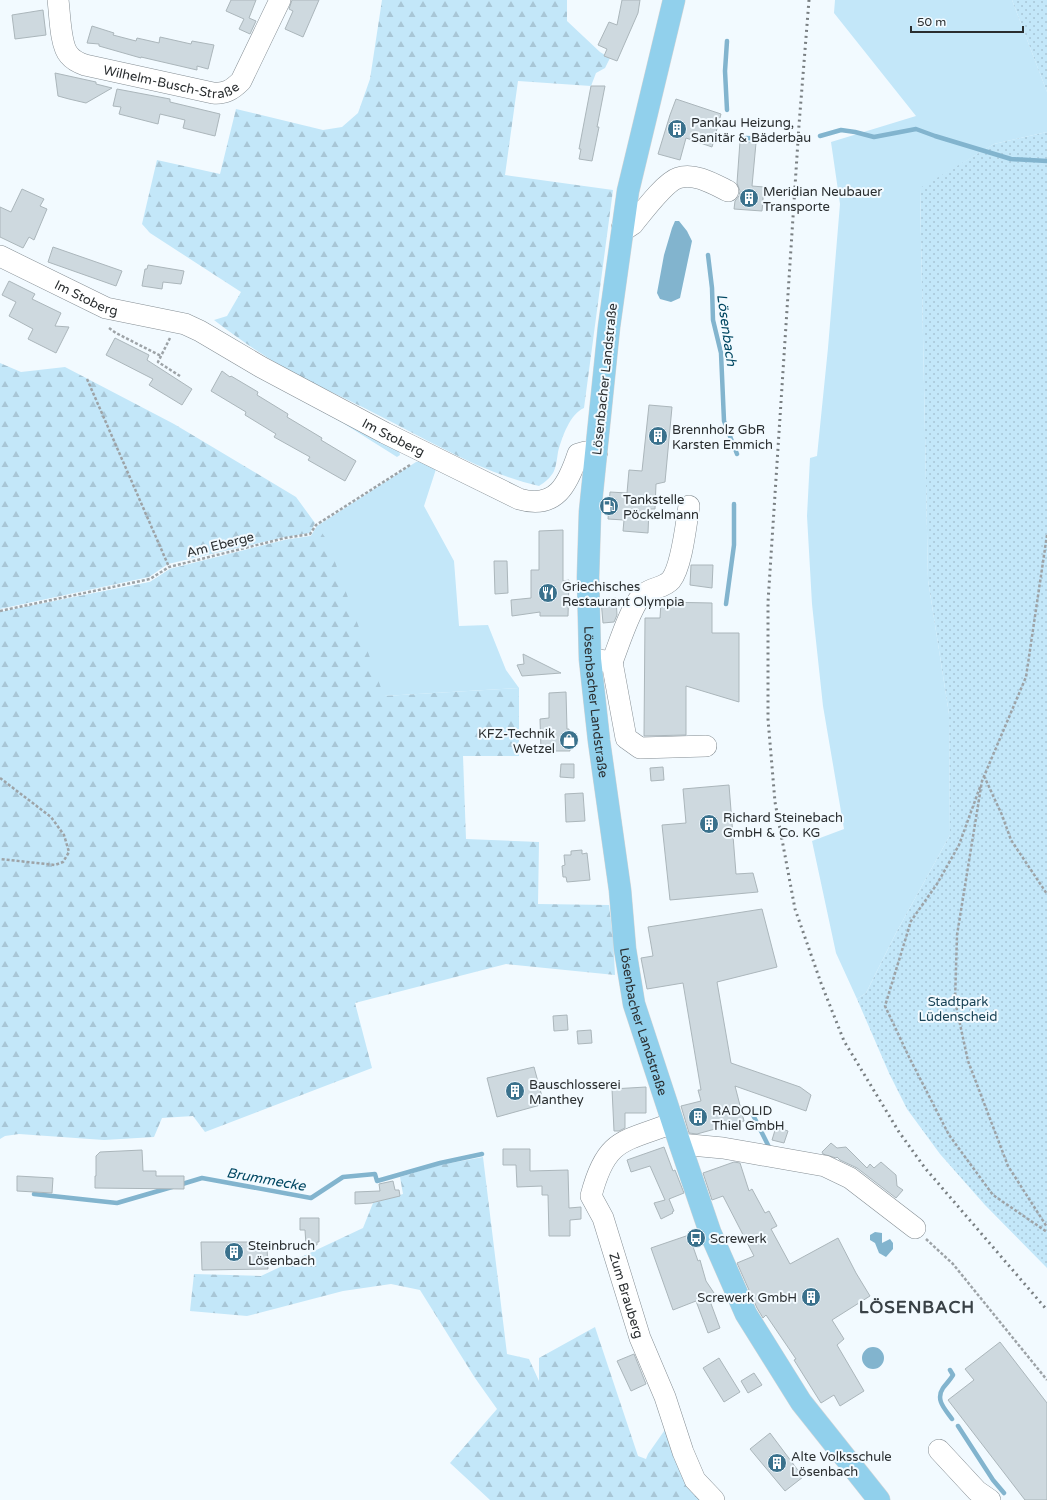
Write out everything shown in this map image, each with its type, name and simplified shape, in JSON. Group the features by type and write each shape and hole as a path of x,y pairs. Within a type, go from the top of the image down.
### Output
{"main road":[{"name":"Lösenbacher Landstraße","path":"674,0 628,191 606,349 590,512 588,577 590,659 599,741 620,890 625,949 634,1004 673,1123 710,1232 746,1314 801,1402 879,1500"}],"street":[{"name":"Wilhelm-Busch-Straße","path":"58,0 64,46 69,56 78,62 85,66 221,94 234,89 240,81 280,0"},
{"path":"622,228 627,228 633,224 660,192 678,177 692,176 728,191"},
{"name":"Im Stoberg","path":"0,256 106,308 179,323 200,331 261,367 518,499 528,502 545,499 559,493 570,477 578,454 585,452 597,452"},
{"path":"689,506 678,563 671,579 662,587 643,594 628,619 612,662 626,738 640,748 706,746"},
{"path":"590,659 612,662"},
{"name":"Zum Brauberg","path":"673,1123 632,1137 616,1146 601,1166 591,1196 603,1218 640,1338 665,1397 683,1452 695,1480 714,1500"},
{"path":"680,1144 723,1148 825,1166 850,1178 915,1228"},
{"path":"939,1450 977,1491 990,1500"}],"path":[{"path":"160,356 179,323"},
{"name":"Im Stoberg","path":"106,326 116,333 160,356 158,362 180,376"},
{"path":"87,379 169,567"},
{"name":"Am Eberge","path":"0,610 150,579 169,567 285,538 310,534 316,525 338,509 409,466 422,451"},
{"path":"1047,535 1026,677 982,781 959,845 937,884 911,921 885,1006 949,1135 993,1195 1047,1232"},
{"path":"984,776 1002,815 1011,840 1047,894"},
{"path":"0,778 51,817 64,835 69,852 63,862 55,865 0,859"},
{"path":"982,781 957,935 955,1002 968,1061 1008,1166 1047,1227"},
{"path":"915,1228 953,1264 1047,1380"}],"green space":[{"path":"382,0 567,0 567,21 600,52 610,58 605,68 596,73 591,86 518,81 505,175 613,190 584,408 575,415 564,433 553,473 539,486 477,465 295,374 261,353 214,320 227,316 241,292 150,233 142,224 157,160 220,174 236,109 323,130 342,127 358,113 370,79"},
{"path":"835,0 1012,0 1047,92 1047,132 994,144 920,189 928,580 949,714 950,835 897,931 866,993 857,999 836,953 812,841 844,829 823,706 812,604 807,516 810,458 817,456 840,204 831,142 916,116 834,13"},
{"path":"1012,0 1047,0 1047,92 1042,79"},
{"name":"Stadtpark Lüdenscheid","path":"1047,132 1047,1268 985,1205 940,1154 907,1109 889,1073 857,999 866,993 897,931 950,835 949,714 928,580 920,188 994,144"},
{"path":"0,363 21,372 65,367 174,424 296,497 315,523 310,533 285,537 168,564 149,577 0,609"},
{"path":"297,398 399,450 400,455 397,457 343,423"},
{"path":"424,460 437,466 424,506 454,561 459,626 488,625 506,670 519,688 384,696 0,612 150,582 170,569 285,540 311,536 317,526 416,462"},
{"path":"317,526 327,540 384,696 519,688 519,756 463,756 466,839 539,842 538,904 609,905 613,937 615,975 506,964 355,1003 372,1068 205,1132 193,1116 162,1118 154,1137 104,1140 19,1134 5,1136 0,1139 0,612 150,582 170,569 285,540 311,536"},
{"path":"483,1157 507,1354 529,1359 539,1381 539,1358 595,1327 638,1456 646,1459 669,1424 708,1500 490,1500 450,1463 497,1409 475,1378 420,1290 391,1284 343,1291 247,1316 190,1311 194,1274 261,1276 363,1228 373,1203 403,1194 400,1177 440,1165"}],"shaded area":[{"path":"675,221 679,221 687,231 692,241 680,298 671,302 660,299 657,293 664,255"},
{"path":"875,1232 882,1233 882,1243 890,1239 893,1243 893,1249 886,1257 879,1253 875,1243 870,1240 870,1235"},
{"path":"873,1347 877,1348 883,1354 883,1362 877,1368 873,1369 869,1368 863,1362 862,1358 863,1354 869,1348"}],"building":[{"path":"231,0 256,0 249,18 256,21 250,34 239,29 244,19 226,11"},
{"path":"292,0 319,0 303,37 285,29 293,11 289,9"},
{"path":"622,0 640,0 638,13 617,61 604,56 607,49 598,45 609,22 617,25"},
{"path":"43,10 46,35 15,39 12,15"},
{"path":"92,26 114,33 113,35 136,41 137,38 159,43 160,37 191,44 192,41 214,45 208,69 197,66 197,70 141,58 99,46 99,44 87,43"},
{"path":"55,73 96,82 96,84 112,88 86,103 69,99 58,96"},
{"path":"591,86 605,86 592,161 579,159 581,149 579,149"},
{"path":"117,89 170,99 170,102 220,114 215,136 183,128 185,120 160,114 158,124 119,114 121,107 113,106"},
{"name":"Pankau Heizung, Sanitär & Bäderbau","path":"676,99 721,114 712,147 686,138 680,160 658,154"},
{"path":"740,141 756,143 752,186 764,187 762,211 734,209 735,201 739,196 740,191 737,183"},
{"path":"22,189 44,199 40,206 47,209 34,240 29,237 23,248 0,237 0,207 11,212"},
{"path":"53,247 122,271 116,286 48,262"},
{"path":"148,265 184,271 181,284 163,282 162,289 142,286 145,269 147,269"},
{"path":"9,281 35,294 32,299 61,313 55,326 69,327 56,353 28,339 33,329 9,316 16,302 2,295"},
{"path":"115,338 149,355 147,360 192,389 182,405 149,385 153,379 106,355"},
{"path":"222,371 258,392 257,395 288,414 287,417 356,461 345,481 308,460 310,457 274,437 276,434 245,415 246,412 211,391"},
{"path":"649,405 672,407 665,482 656,484 655,509 649,509 648,533 623,531 624,520 608,519 610,492 627,493 629,470 642,471"},
{"path":"563,530 563,581 569,580 568,616 540,616 540,612 512,616 511,600 531,598 531,570 539,570 539,531"},
{"path":"494,561 507,561 508,593 495,594"},
{"path":"691,565 713,565 712,588 690,585"},
{"path":"616,598 617,615 614,622 603,623 601,600"},
{"path":"661,602 712,603 712,633 739,633 739,702 686,686 686,735 644,736 645,618 660,618"},
{"path":"523,654 561,673 522,676 517,665 524,664"},
{"path":"566,692 567,729 569,729 570,751 541,751 540,719 549,718 549,693"},
{"path":"561,764 574,764 574,778 560,777"},
{"path":"663,767 664,780 651,781 650,768"},
{"path":"729,785 736,874 753,873 758,892 670,900 662,825 686,823 683,789"},
{"path":"583,793 585,821 566,822 565,794"},
{"path":"582,850 582,854 587,853 590,880 567,882 566,877 563,877 562,866 565,865 564,855 571,855 571,851"},
{"path":"762,909 777,967 717,982 731,1063 800,1087 811,1095 806,1111 735,1086 744,1121 697,1134 689,1133 681,1106 701,1101 698,1090 701,1090 683,983 647,989 641,958 653,956 648,927"},
{"path":"567,1015 568,1030 554,1031 553,1016"},
{"path":"591,1030 592,1043 578,1044 577,1031"},
{"name":"Bauschlosserei Manthey","path":"534,1067 544,1104 497,1117 487,1078"},
{"path":"646,1087 646,1113 625,1113 625,1128 619,1131 614,1131 612,1089"},
{"path":"776,1127 788,1131 784,1143 772,1140"},
{"path":"831,1143 837,1148 846,1147 867,1168 870,1164 874,1168 881,1162 896,1175 897,1186 903,1190 896,1198 857,1168 837,1157 823,1154 822,1152"},
{"path":"664,1147 673,1171 675,1170 684,1193 669,1199 674,1211 661,1219 654,1203 665,1200 650,1166 631,1172 627,1160"},
{"path":"503,1149 530,1149 530,1171 568,1170 569,1208 581,1207 581,1219 570,1220 570,1236 549,1236 548,1195 542,1195 542,1186 517,1187 516,1165 503,1165"},
{"path":"142,1150 143,1171 156,1171 156,1176 184,1176 184,1189 95,1188 96,1156 100,1152"},
{"name":"Screwerk GmbH","path":"734,1162 740,1163 749,1191 752,1189 765,1213 769,1211 777,1226 771,1229 790,1264 838,1238 870,1296 832,1320 844,1339 837,1345 864,1391 840,1406 834,1395 821,1403 794,1360 796,1359 766,1315 763,1318 757,1308 737,1263 754,1256 723,1196 712,1200 703,1173"},
{"path":"17,1176 53,1178 52,1193 17,1191"},
{"path":"393,1181 395,1190 399,1190 400,1196 371,1203 355,1204 355,1192 380,1191 379,1184"},
{"path":"300,1218 319,1218 319,1242 317,1242 317,1245 306,1245 305,1230 300,1230"},
{"path":"689,1235 698,1261 700,1260 706,1281 714,1293 710,1301 720,1328 708,1333 696,1301 673,1310 651,1248"},
{"name":"Steinbruch Lösenbach","path":"201,1242 261,1242 261,1247 267,1247 268,1269 202,1270"},
{"path":"1000,1342 1047,1403 1047,1500 1025,1500 948,1400 974,1380 965,1369"},
{"path":"634,1354 646,1384 631,1391 617,1361"},
{"path":"719,1358 740,1392 724,1402 703,1368"},
{"path":"754,1373 762,1385 748,1393 741,1381"},
{"name":"Alte Volksschule Lösenbach","path":"770,1433 803,1477 785,1491 750,1449"}],"waterway":[{"name":"Lösenbach","path":"727,41 725,71 727,110"},
{"path":"820,136 841,130 874,137 916,129 1011,159 1047,161"},
{"path":"746,138 781,140"},
{"name":"Lösenbach","path":"708,255 712,288 713,320 721,353 724,421 737,454"},
{"name":"Lösenbach","path":"726,604 734,545 734,504"},
{"name":"Lösenbach","path":"751,1111 769,1147"},
{"name":"Brummecke","path":"179,1185 202,1178 311,1198 343,1177 375,1174 377,1181 440,1163 482,1154"},
{"name":"Brummecke","path":"34,1194 117,1203 172,1187"},
{"name":"Lösenbach","path":"950,1370 953,1375 943,1388 940,1400 952,1419"},
{"name":"Lösenbach","path":"958,1426 993,1480 1004,1493"}],"railway":[{"path":"809,0 799,125 768,602 768,719 775,802 795,909 821,983 844,1041 899,1132 925,1168 1047,1310"}],"place":[{"name":"Pankau Heizung, Sanitär & Bäderbau","path":"677,129"},
{"name":"Meridian Neubauer Transporte","path":"749,198"},
{"name":"Brennholz GbR Karsten Emmich","path":"658,436"},
{"name":"Tankstelle Pöckelmann","path":"609,506"},
{"name":"Griechisches Restaurant Olympia","path":"548,593"},
{"name":"KFZ-Technik Wetzel","path":"569,740"},
{"name":"Richard Steinebach GmbH & Co. KG","path":"709,824"},
{"name":"Bauschlosserei Manthey","path":"515,1091"},
{"name":"RADOLID Thiel GmbH","path":"698,1117"},
{"name":"Screwerk","path":"696,1238"},
{"name":"Steinbruch Lösenbach","path":"234,1252"},
{"name":"Screwerk GmbH","path":"811,1297"},
{"name":"Alte Volksschule Lösenbach","path":"777,1463"}],"district":[{"name":"LÖSENBACH","path":"917,1307"}]}
